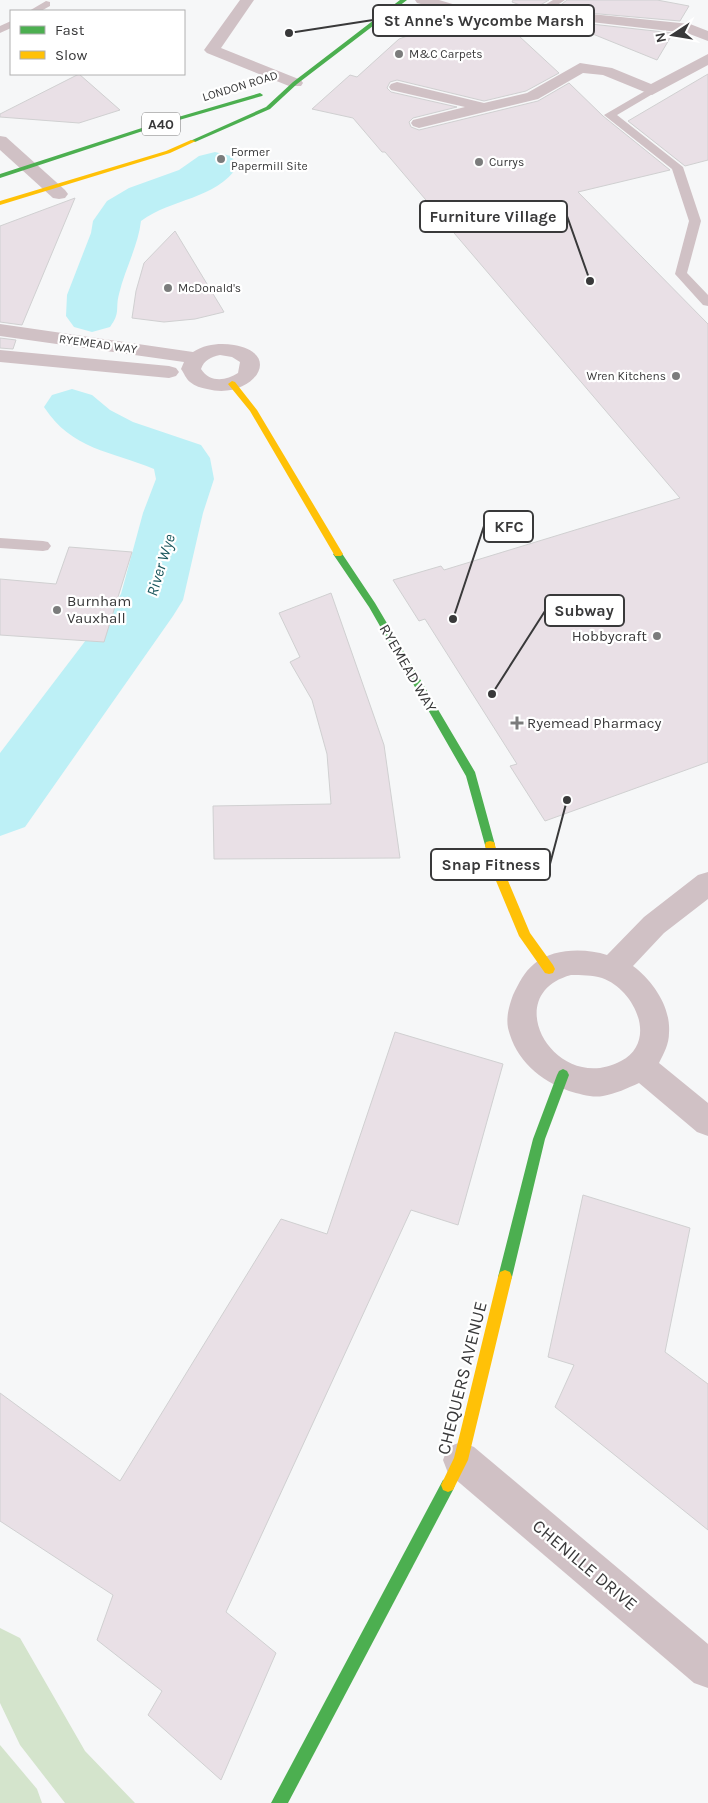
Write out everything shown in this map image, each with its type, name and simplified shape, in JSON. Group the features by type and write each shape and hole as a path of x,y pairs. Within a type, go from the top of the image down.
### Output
{"main road":[{"name":"A40","path":"295,83 404,0"},
{"name":"LONDON ROAD","path":"0,204 55,190 168,152 268,108 295,83"},
{"name":"LONDON ROAD","path":"0,176 31,168 153,126 247,100 295,83"},
{"name":"A40","path":"167,140 268,108"},
{"name":"A40","path":"31,168 72,166"},
{"path":"0,216 55,190"},
{"name":"RYEMEAD WAY","path":"232,384 253,410 331,544 372,605 471,775 495,864 525,936 548,969"},
{"name":"CHEQUERS AVENUE","path":"279,1803 461,1460 539,1139 563,1075"}],"street":[{"path":"246,0 212,50 295,83"},
{"path":"422,0 456,9 591,18 690,29 708,36"},
{"path":"690,29 696,18 702,17"},
{"path":"418,123 532,96 580,68 606,71 652,90 708,59"},
{"path":"397,87 485,107"},
{"path":"0,141 55,190"},
{"name":"RYEMEAD WAY","path":"0,330 195,366"},
{"name":"RYEMEAD WAY","path":"0,356 195,366 211,350 220,349 238,352 250,360 250,371 246,376 232,384 213,385 204,383 195,366"},
{"path":"612,969 654,925 708,882"},
{"path":"571,963 592,963 612,969 631,980 646,997 654,1016 655,1037 648,1056 641,1066 614,1080 592,1082 563,1075 548,1067 534,1052 524,1033 522,1014 526,995 548,969 571,963"},
{"path":"641,1066 708,1122"},
{"name":"CHENILLE DRIVE","path":"461,1460 708,1669"}],"lane":[{"path":"537,14 560,0"},
{"path":"36,10 46,4"},
{"path":"652,90 610,115 677,167 694,222 681,274 708,302"},
{"path":"0,543 43,546"}],"green space":[{"path":"0,1628 20,1638 85,1751 135,1803 65,1803 20,1745 0,1703"},
{"path":"0,1745 37,1789 42,1803 0,1803"}],"building":[{"path":"513,0 549,0 535,8 528,8 512,2"},
{"path":"567,0 657,0 689,6 680,21 554,10"},
{"path":"448,21 458,27 506,24 559,73 526,91 484,101 397,80 390,82 387,88 391,92 457,107 413,118 409,122 411,127 419,130 538,101 569,83 603,116 670,170 578,192 708,324 708,762 545,821 510,766 517,764 425,619 419,621 393,580 441,566 444,570 680,498 385,152 382,152 353,118 312,109 350,75 357,77 399,39"},
{"path":"563,22 591,24 673,33 657,60"},
{"path":"708,74 708,160 685,166 628,121"},
{"path":"77,75 80,75 120,110 79,123 0,117 0,114"},
{"path":"75,198 22,325 0,322 0,226"},
{"path":"175,231 224,312 195,319 164,322 132,318 136,291 144,263"},
{"path":"0,338 16,340 13,349 0,348"},
{"name":"Burnham Vauxhall","path":"69,547 132,552 104,642 0,635 0,579 56,584"},
{"path":"331,593 384,745 400,858 214,859 213,806 331,804 327,754 312,700 290,662 300,657 279,613"},
{"path":"395,1032 503,1064 458,1225 411,1210 226,1612 276,1653 221,1780 148,1715 162,1691 97,1640 113,1595 0,1521 0,1393 120,1481 281,1219 327,1234"},
{"path":"583,1195 690,1228 665,1352 708,1384 708,1530 555,1407 574,1365 548,1357"}],"waterway":[{"name":"River Wye","path":"92,316 93,295 115,233 117,221 124,211 146,198 186,185 215,166"},
{"name":"River Wye","path":"0,807 151,600 173,513 185,479 181,458 103,431 87,421 72,407"}],"traffic: fast":[{"path":"193,141 268,108 295,83 404,0"},
{"path":"0,176 153,126 260,95"},
{"path":"338,554 372,605 471,775 490,845"},
{"path":"505,1277 539,1139 563,1075"},
{"path":"279,1803 448,1485"}],"traffic: slow":[{"path":"0,203 168,152 193,141"},
{"path":"232,384 253,410 338,554"},
{"path":"490,845 495,864 525,936 549,969"},
{"path":"448,1485 461,1460 505,1277"}],"place":[{"name":"St Anne's Wycombe Marsh","path":"289,33"},
{"name":"M&C Carpets","path":"399,54"},
{"name":"Former Papermill Site","path":"221,159"},
{"name":"Currys","path":"479,162"},
{"name":"Furniture Village","path":"590,281"},
{"name":"McDonald's","path":"168,288"},
{"name":"Wren Kitchens","path":"676,376"},
{"name":"Burnham Vauxhall","path":"57,610"},
{"name":"KFC","path":"453,619"},
{"name":"Hobbycraft","path":"657,636"},
{"name":"Subway","path":"492,694"},
{"name":"Ryemead Pharmacy","path":"517,723"},
{"name":"Snap Fitness","path":"567,800"}]}
